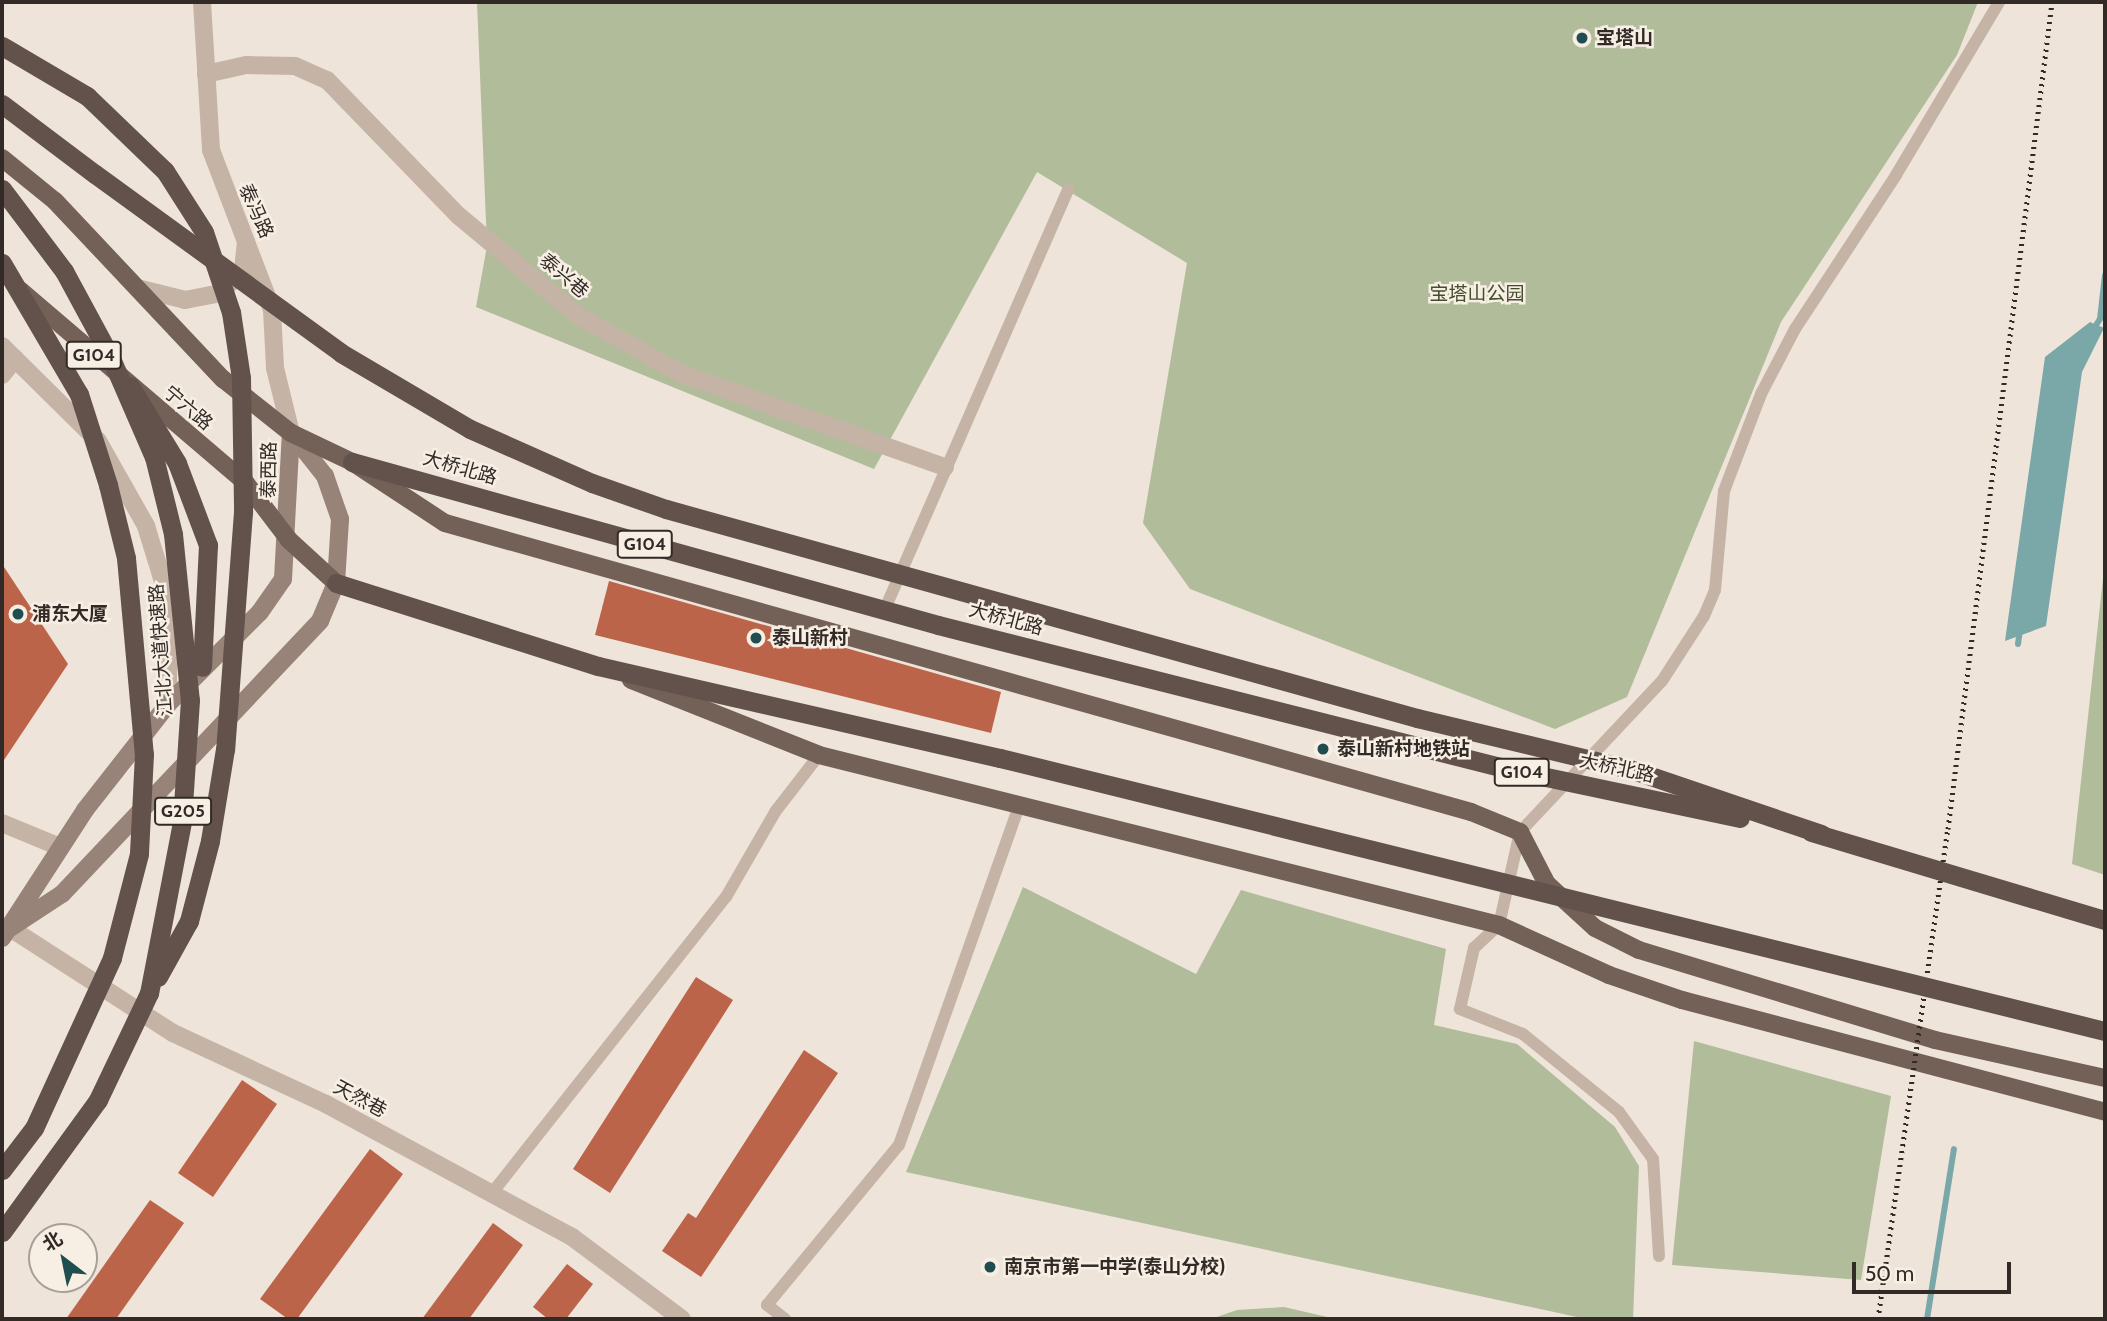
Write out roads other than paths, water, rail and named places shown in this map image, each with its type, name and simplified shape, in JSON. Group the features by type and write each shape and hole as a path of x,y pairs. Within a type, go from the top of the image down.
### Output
{"highway":[{"path":"2,46 87,96 165,171 204,232 223,280 237,346 243,512 225,749 210,841 189,921 149,993"},
{"path":"2,104 341,353 470,429 592,483 666,509 1417,718 1630,769 1821,834"},
{"name":"江北大道快速路","path":"2,189 64,271 110,356 154,457 173,534 190,700 182,822 149,993 99,1100 2,1232"},
{"name":"江北大道快速路","path":"2,262 79,394 108,485 127,572 144,754 139,854 112,958 34,1128 2,1170"},
{"path":"130,386 177,463 208,545 202,667"},
{"name":"大桥北路","path":"352,462 938,625 1508,769 1821,834 2105,920"},
{"name":"G104","path":"336,583 598,666 1000,758 2105,1031"}],"main road":[{"name":"大桥北路","path":"2,158 55,201 132,286 223,379 290,433 352,462"},
{"name":"宁六路","path":"2,274 245,482 289,540 336,583"},
{"name":"泰西路","path":"6,933 60,847 168,705 274,595 283,579 289,540 290,433"},
{"name":"泰西路","path":"6,933 62,894 320,621 336,583 340,519 332,493 290,433"},
{"path":"352,462 445,523 1418,794 1520,832 1547,884 1595,928 1639,950 1935,1040 2105,1078"},
{"path":"598,666 819,755 1499,925 1609,975 1682,1000 2105,1112"}],"street":[{"name":"泰冯路","path":"202,2 211,150 272,310 275,368 290,433"},
{"name":"泰兴巷","path":"205,74 246,65 295,66 327,80 450,208 577,315 681,374 945,467"},
{"path":"132,286 154,296 185,300 220,293 243,270 246,242"},
{"path":"2,346 98,441 146,526 168,597 168,705"},
{"path":"2,375 15,359"},
{"path":"2,823 60,847"},
{"name":"天然巷","path":"6,933 173,1033 326,1104 572,1237 682,1319"}],"lane":[{"path":"1659,1256 1653,1160 1619,1112 1523,1034 1460,1009 1474,948 1499,925 1520,832 1662,681 1704,616 1715,590 1724,491 1761,394 1795,329 1896,175 1999,2"},
{"path":"884,611 1068,189"},
{"path":"492,1193 726,897 775,811 819,755"},
{"path":"785,1319 767,1305 899,1145 1020,807"}],"water":[{"path":"2090,322 2104,328 2082,372 2046,626 2005,641 2045,357"}],"waterway":[{"path":"2093,330 2100,319 2105,275"},
{"path":"2018,644 2020,630"},
{"path":"1927,1319 1954,1149"}],"railway":[{"path":"1878,1319 1948,829 2052,2"}],"place":[{"name":"宝塔山","path":"1582,38"},
{"name":"浦东大厦","path":"18,614"},
{"name":"泰山新村","path":"756,638"},
{"name":"泰山新村地铁站","path":"1323,749"},
{"name":"南京市第一中学(泰山分校)","path":"990,1267"}],"park label":[{"name":"宝塔山公园","path":"1477,294"}]}
